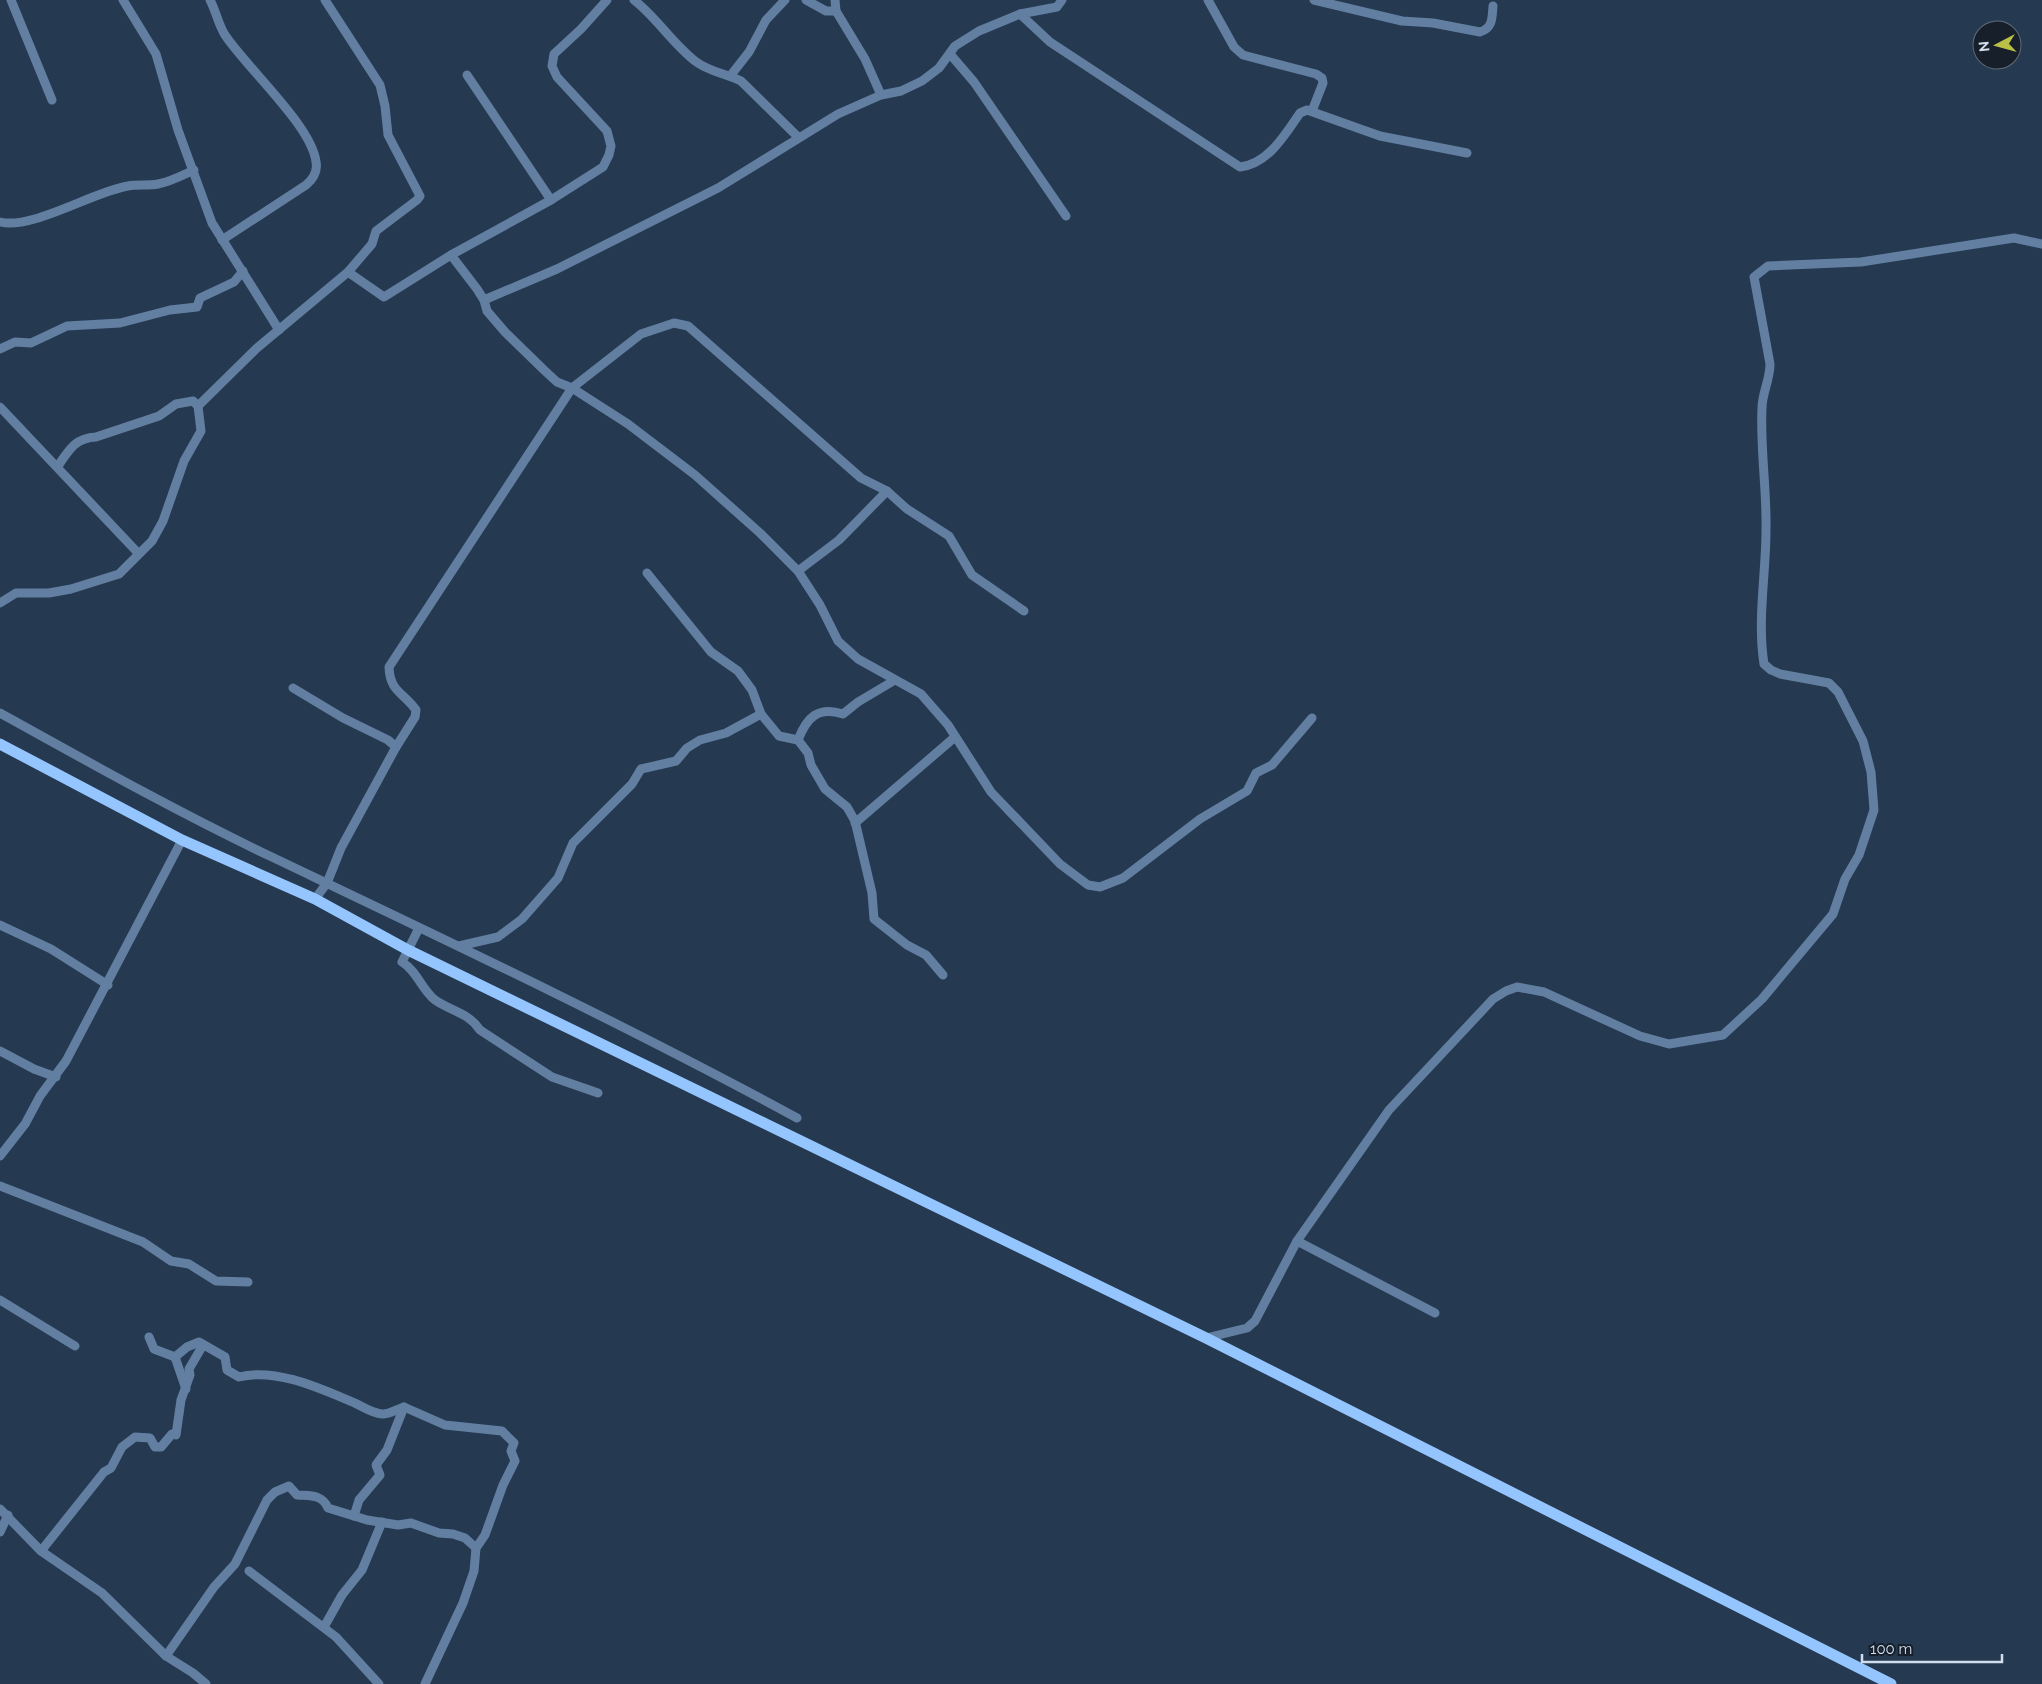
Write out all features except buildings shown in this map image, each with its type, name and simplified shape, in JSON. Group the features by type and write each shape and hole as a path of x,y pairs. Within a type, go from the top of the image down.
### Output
{"main road":[{"path":"0,744 182,840 315,899 408,950 1206,1338 1891,1684"}],"street":[{"path":"11,0 52,100"},
{"path":"123,0 156,54 178,130 194,170 205,206 222,240 279,330"},
{"path":"222,0 212,3 225,35 287,111 311,145 316,162 315,175 306,185 222,240"},
{"path":"198,406 231,372 348,272 372,244 376,231 420,196 388,135 385,106 380,86 325,0"},
{"path":"348,272 384,297 451,255 551,200 603,167 609,155 608,131 557,77 552,66 554,54 581,29 606,0"},
{"path":"634,0 647,11 695,62 715,73 730,75 741,80 798,137"},
{"path":"730,75 748,52 766,20 785,0"},
{"path":"806,0 826,11 836,11"},
{"path":"835,0 836,11 865,59 881,95"},
{"path":"1208,0 1234,47 1244,55 1316,74 1322,78 1323,83 1312,111"},
{"path":"1314,0 1402,21 1433,23 1480,32 1487,30 1491,24 1493,6"},
{"path":"484,300 529,282 685,206 838,114 881,95 902,91 922,82 939,68 961,40 998,22 1020,14 1057,7 1065,1"},
{"path":"1020,14 1050,42 1240,167 1250,166 1263,159 1300,113 1307,110 1380,136 1468,153"},
{"path":"950,54 974,82 1066,216"},
{"path":"467,75 551,200"},
{"path":"0,222 10,224 38,218 85,198 128,186 159,184 194,170"},
{"path":"1206,1338 1247,1328 1255,1322 1297,1241 1389,1110 1475,1016 1493,999 1517,987 1544,992 1640,1036 1669,1044 1723,1034 1762,999 1833,914 1845,879 1859,855 1874,810 1871,772 1863,741 1834,687 1819,679 1780,674 1764,664 1762,623 1766,530 1761,429 1762,401 1770,376 1770,364 1754,277 1768,266 1861,262 2014,238 2042,244"},
{"path":"451,255 484,300 487,311 517,345 557,382 572,388 628,424 695,475 760,533 798,571 820,605 838,641 858,659 921,694 948,725 980,778 1007,810 1060,864 1088,885 1100,887 1123,878 1200,819 1247,791 1256,773 1272,765 1312,718"},
{"path":"0,349 14,342 31,342 67,326 120,323 170,310 197,307 200,298 234,282 243,271"},
{"path":"315,899 327,882 341,848 396,747 415,717 416,710 393,687 389,667 572,388 641,334 674,323 688,326 861,478 887,491 908,509 948,536 972,576 1024,611"},
{"path":"0,603 16,594 49,593 71,589 119,574 152,540 162,521 184,461 201,431 198,406 193,401 186,401 159,416 96,437 85,437 72,444 58,466"},
{"path":"0,407 58,466 138,553"},
{"path":"798,571 839,540 887,491"},
{"path":"646,572 711,652 738,671 752,690 762,714 779,736 798,740 808,753 811,765 825,789 847,807 855,823 872,892 874,919 907,945 926,955 944,975"},
{"path":"798,740 802,730 816,713 829,709 843,714 858,702 895,680"},
{"path":"293,688 344,718 388,740 396,747"},
{"path":"0,713 272,857 459,946 678,1055 797,1118"},
{"path":"459,946 498,937 522,918 558,878 574,842 632,784 641,768 676,760 693,744 726,733 762,714"},
{"path":"855,823 954,737"},
{"path":"0,1156 25,1124 40,1096 56,1077 108,985 182,840"},
{"path":"0,925 51,949 108,985"},
{"path":"419,928 402,962 410,967 434,999 473,1020 480,1030 552,1077 598,1093"},
{"path":"0,1051 34,1069 56,1077"},
{"path":"0,1186 143,1242 172,1261 189,1264 216,1282 248,1282"},
{"path":"1297,1241 1435,1313"},
{"path":"0,1300 75,1346"},
{"path":"149,1337 154,1349 174,1357 186,1390"},
{"path":"174,1357 187,1347 199,1342 225,1357 226,1370 239,1377 255,1373 305,1384 384,1415 404,1407 445,1425 502,1431 514,1443 511,1451 516,1461 504,1485 485,1535 476,1548 474,1572 464,1603 425,1684"},
{"path":"42,1551 104,1472 111,1468 122,1447 135,1436 150,1438 155,1447 161,1447 172,1434 176,1435 181,1400 190,1375 189,1369 203,1345"},
{"path":"354,1516 359,1500 380,1475 376,1465 387,1450 404,1407"},
{"path":"166,1656 214,1587 235,1564 267,1500 275,1492 289,1486 297,1495 319,1496 326,1501 328,1508 382,1522 398,1525 411,1523 439,1533 453,1534 465,1538 476,1548"},
{"path":"0,1509 42,1551 102,1593 166,1656 193,1673 206,1684"},
{"path":"0,1532 8,1515"},
{"path":"324,1627 342,1595 362,1570 382,1522"},
{"path":"249,1572 324,1627 354,1655 379,1684"}]}
